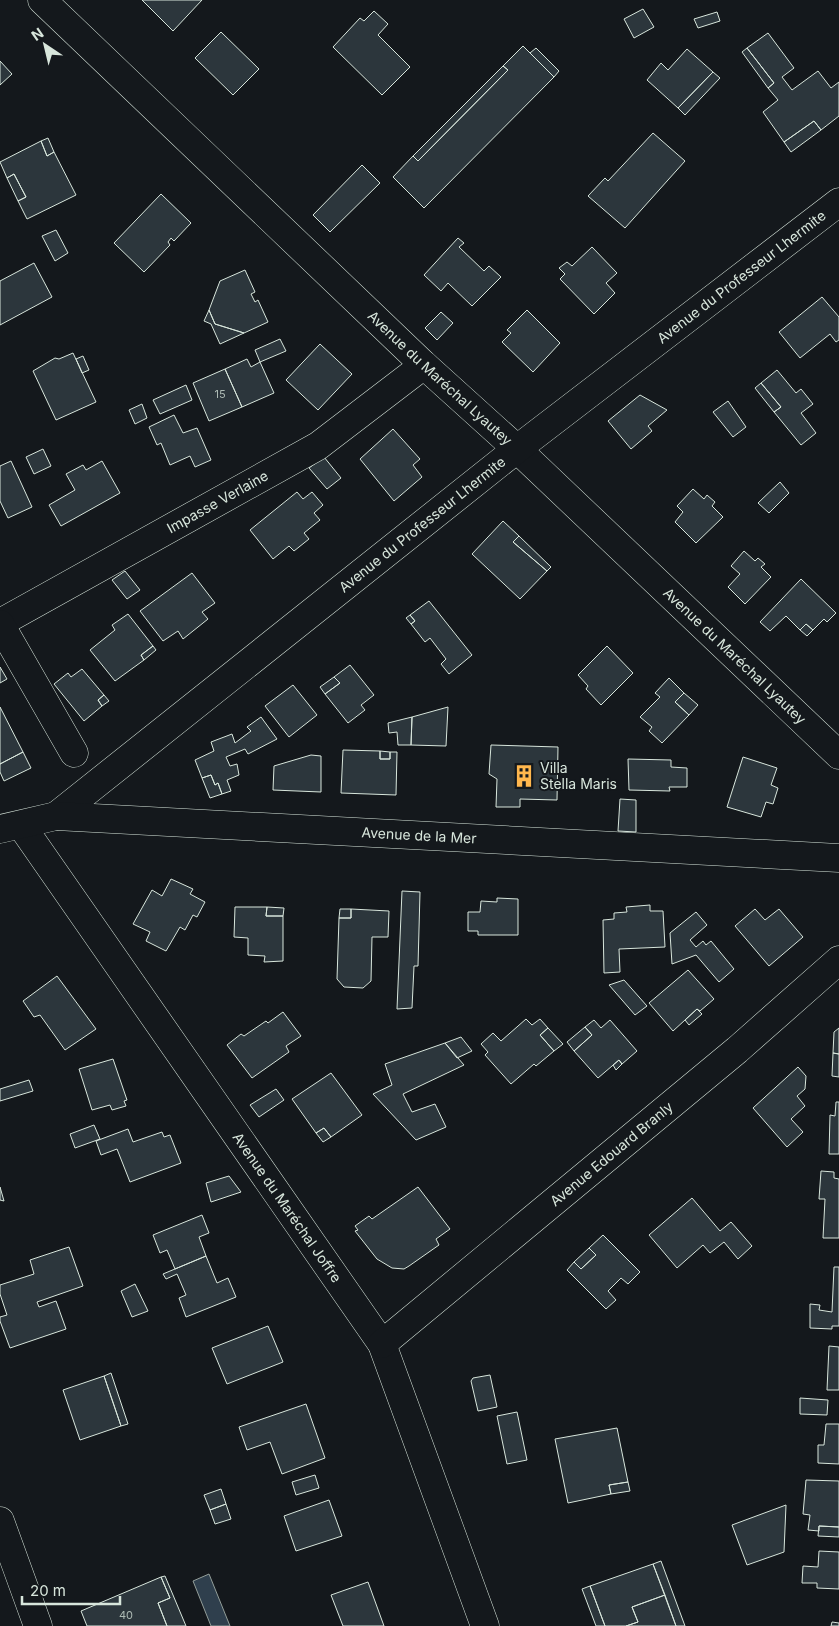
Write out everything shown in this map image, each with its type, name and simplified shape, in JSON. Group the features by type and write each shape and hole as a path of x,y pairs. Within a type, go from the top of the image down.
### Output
{"street":[{"name":"Avenue du Maréchal Lyautey","path":"42,0 424,365 517,449 839,755"},
{"name":"Avenue du Professeur Lhermite","path":"56,816 517,449 839,202"},
{"name":"Impasse Verlaine","path":"74,752 0,623 318,446 424,365"},
{"name":"Avenue de la Mer","path":"10,827 56,816 839,858"},
{"name":"Avenue du Maréchal Joffre","path":"10,827 382,1344 485,1626"},
{"name":"Avenue Edouard Branly","path":"382,1344 737,1050 839,960"},
{"path":"0,1521 38,1626"}],"water":[{"path":"209,1574 230,1626 211,1626 193,1581"}],"building":[{"path":"142,0 202,0 173,31"},
{"path":"643,9 654,27 634,38 624,19"},
{"path":"374,11 388,24 378,35 410,67 382,95 333,47 360,18 364,21"},
{"path":"717,12 720,21 698,28 694,19"},
{"path":"221,32 259,69 233,95 195,58"},
{"path":"768,33 794,68 782,77 792,90 818,71 831,88 839,82 839,116 821,130 814,121 784,142 763,112 778,100 768,88 774,83 747,48"},
{"path":"523,46 554,77 424,208 393,177 413,156 418,161 508,70 503,66"},
{"path":"536,48 559,71 554,77 530,53"},
{"path":"747,48 774,83 768,88 742,52"},
{"path":"687,49 713,72 678,108 647,80 661,63 668,70"},
{"path":"0,61 12,74 0,85"},
{"path":"503,66 508,70 418,161 413,156"},
{"path":"713,72 720,78 685,115 678,108"},
{"path":"814,121 821,130 791,152 784,142"},
{"path":"653,133 685,161 625,228 588,196 605,178 608,181"},
{"path":"48,138 54,152 47,156 41,141"},
{"path":"41,141 47,156 54,152 76,195 27,219 18,201 26,197 14,174 7,178 0,162"},
{"path":"362,165 380,183 330,232 313,215"},
{"path":"14,174 26,197 18,201 7,178"},
{"path":"161,194 191,223 174,241 171,238 168,242 170,245 144,272 114,243"},
{"path":"56,230 68,253 55,261 42,236"},
{"path":"458,238 464,243 459,247 484,271 489,266 501,277 472,306 448,283 441,291 424,275"},
{"path":"592,247 617,273 606,283 615,293 594,314 560,279 565,274 559,268 567,262 572,266"},
{"path":"34,263 52,297 0,325 0,281"},
{"path":"245,270 255,292 251,294 255,302 258,300 268,322 244,333 215,324 209,310 220,281"},
{"path":"822,297 839,317 839,340 836,342 830,334 800,358 779,332"},
{"path":"209,310 215,324 244,333 220,344 211,324 204,321"},
{"path":"527,310 560,343 533,372 502,342 511,333 507,330"},
{"path":"441,312 453,323 437,340 425,328"},
{"path":"280,339 286,351 260,362 255,350"},
{"path":"320,344 352,374 318,410 286,380"},
{"path":"73,353 96,402 56,420 33,371 55,358 59,359"},
{"path":"83,356 89,370 82,373 76,359"},
{"path":"247,359 251,367 260,362 274,393 242,407 225,369"},
{"path":"225,369 242,407 209,421 193,383"},
{"path":"777,370 796,393 801,389 813,404 801,413 816,433 801,445 774,412 781,407 761,383"},
{"path":"761,383 781,407 774,412 755,388"},
{"path":"186,385 192,400 160,414 153,400"},
{"path":"640,395 667,410 648,426 652,431 631,449 608,421"},
{"path":"728,401 746,427 733,437 713,412"},
{"path":"142,404 147,418 135,424 129,410"},
{"path":"174,415 183,433 197,428 211,460 195,467 190,456 170,465 161,443 157,445 149,427"},
{"path":"393,429 420,459 413,465 422,477 394,501 360,459"},
{"path":"43,449 51,466 34,474 26,457"},
{"path":"324,457 341,478 327,489 309,468"},
{"path":"11,461 32,507 8,518 0,501 0,466"},
{"path":"102,461 120,493 61,526 49,505 75,490 66,474 83,465 86,470"},
{"path":"780,482 789,493 769,513 758,503"},
{"path":"693,489 704,499 707,495 715,502 712,506 723,517 696,543 675,522 683,512 677,506"},
{"path":"297,492 303,499 312,492 323,505 314,513 320,520 304,533 309,539 294,551 289,546 273,559 250,530"},
{"path":"503,521 519,536 513,542 547,571 520,599 472,554"},
{"path":"519,536 551,567 547,571 513,542"},
{"path":"744,551 755,561 758,558 765,564 761,567 771,577 745,604 728,587 740,574 731,566"},
{"path":"125,571 140,590 127,599 112,580"},
{"path":"192,573 215,603 202,612 208,619 183,639 178,631 163,641 140,611"},
{"path":"801,579 836,613 827,622 824,619 813,630 806,624 800,630 786,616 770,631 760,622"},
{"path":"429,601 472,655 449,674 441,664 446,659 430,638 425,642 411,624 415,621 410,615"},
{"path":"128,614 153,646 141,655 144,660 115,681 90,650 115,630 112,625"},
{"path":"410,615 415,621 411,624 406,618"},
{"path":"806,624 813,630 807,636 800,630"},
{"path":"153,646 156,650 144,660 141,655"},
{"path":"607,646 633,673 601,705 586,689 588,686 578,675"},
{"path":"350,665 374,695 361,705 365,710 348,723 325,694 340,683 334,677"},
{"path":"0,667 7,679 0,683"},
{"path":"82,669 104,695 98,700 102,706 84,721 54,684 68,673 71,677"},
{"path":"334,677 340,683 325,694 320,687"},
{"path":"669,678 684,693 675,702 689,715 662,743 649,731 652,727 640,717 660,697 655,693"},
{"path":"293,685 317,715 289,737 265,706"},
{"path":"684,693 698,705 689,715 675,702"},
{"path":"104,695 109,701 102,706 98,700"},
{"path":"0,707 23,752 0,764"},
{"path":"448,707 446,746 411,745 412,717"},
{"path":"261,717 277,739 248,754 245,749 226,757 230,766 237,764 239,775 227,780 231,791 222,794 218,783 215,785 211,775 202,778 195,760 214,751 211,742 232,734 235,743 251,731 247,727"},
{"path":"412,717 411,745 398,745 397,732 389,733 388,723"},
{"name":"Villa Stella Maris","path":"491,745 558,747 557,800 520,799 520,807 496,807 497,779 489,774"},
{"path":"343,750 380,751 380,759 390,759 390,752 397,752 396,795 341,793"},
{"path":"380,751 390,752 390,759 380,759"},
{"path":"23,752 31,768 4,781 0,772 0,764"},
{"path":"311,755 321,756 321,792 273,790 274,766"},
{"path":"743,757 777,768 771,785 778,788 773,804 766,802 761,817 727,807"},
{"path":"628,759 671,760 671,767 687,768 687,787 669,787 670,791 629,790"},
{"path":"211,775 215,785 218,783 222,794 210,798 202,778"},
{"path":"620,799 636,800 636,832 618,831"},
{"path":"171,879 193,889 190,894 205,902 197,917 193,915 185,930 180,927 166,951 146,941 150,932 133,924 152,890 162,896"},
{"path":"402,891 420,892 418,966 414,966 412,1008 397,1009"},
{"path":"497,898 518,899 518,935 478,935 478,931 468,931 468,912 480,912 481,901 497,902"},
{"path":"650,905 650,911 663,911 665,947 619,949 620,972 604,973 603,920 614,919 614,913 627,912 626,907"},
{"path":"235,907 267,907 266,916 283,916 283,961 264,962 265,956 248,955 248,938 234,937"},
{"path":"267,907 284,908 283,916 266,916"},
{"path":"340,909 351,909 351,918 339,918"},
{"path":"351,909 389,911 388,937 372,937 371,981 363,988 344,987 337,979 339,918 351,918"},
{"path":"755,909 765,920 779,909 803,937 769,966 735,926"},
{"path":"696,912 707,925 690,940 696,947 703,941 706,945 711,941 734,969 719,982 696,955 672,964 670,933"},
{"path":"688,970 714,999 700,1011 697,1009 673,1031 649,1003"},
{"path":"57,976 96,1029 65,1050 40,1015 34,1017 23,1001"},
{"path":"624,980 647,1006 635,1015 609,985"},
{"path":"697,1009 702,1014 689,1025 685,1020"},
{"path":"283,1012 301,1036 286,1046 289,1052 252,1078 227,1045 241,1034 244,1036 266,1021 268,1023"},
{"path":"526,1019 532,1025 540,1019 548,1028 540,1035 554,1051 536,1066 534,1064 511,1084 485,1055 488,1052 481,1044 493,1033 501,1041"},
{"path":"594,1020 601,1028 610,1020 637,1051 622,1064 619,1060 598,1078 574,1051 592,1035 585,1027"},
{"path":"585,1027 592,1035 574,1051 567,1042"},
{"path":"548,1028 563,1044 554,1051 540,1035"},
{"path":"839,1028 839,1054 833,1053 834,1032"},
{"path":"461,1037 472,1051 457,1058 445,1043"},
{"path":"445,1043 464,1065 403,1094 412,1112 435,1104 446,1127 416,1140 373,1094 392,1085 385,1064"},
{"path":"833,1053 839,1054 839,1077 832,1076"},
{"path":"113,1059 127,1100 124,1101 126,1106 112,1110 110,1105 92,1110 79,1069"},
{"path":"619,1060 622,1064 616,1070 613,1065"},
{"path":"798,1067 806,1076 805,1089 797,1096 805,1106 791,1119 803,1132 787,1147 753,1108"},
{"path":"331,1073 362,1115 331,1137 324,1128 316,1133 292,1099"},
{"path":"29,1080 33,1091 0,1101 0,1089"},
{"path":"276,1089 284,1100 259,1117 250,1105"},
{"path":"836,1102 839,1102 839,1154 829,1154 830,1115 835,1116"},
{"path":"94,1125 100,1139 75,1148 70,1134"},
{"path":"324,1128 331,1137 323,1142 316,1133"},
{"path":"128,1129 133,1142 162,1132 164,1137 170,1135 181,1163 130,1182 117,1149 101,1155 96,1141"},
{"path":"821,1171 834,1172 834,1178 839,1179 839,1238 823,1238 825,1199 819,1199"},
{"path":"229,1176 241,1192 211,1202 206,1183"},
{"path":"0,1187 4,1201 0,1200"},
{"path":"418,1187 450,1229 436,1239 439,1245 409,1266 404,1269 392,1268 377,1259 355,1231 358,1230 355,1226 369,1216 372,1219"},
{"path":"692,1198 720,1231 731,1222 752,1246 738,1259 724,1242 710,1253 703,1245 677,1268 649,1235"},
{"path":"202,1215 209,1233 199,1237 206,1256 175,1269 167,1250 160,1253 153,1235"},
{"path":"603,1235 640,1272 628,1284 621,1278 608,1291 616,1300 606,1309 567,1270 574,1262 581,1269 596,1255 589,1248"},
{"path":"69,1247 83,1286 37,1302 39,1307 56,1301 66,1329 10,1348 0,1321 0,1317 7,1315 0,1294 0,1285 34,1274 30,1260"},
{"path":"589,1248 596,1255 581,1269 574,1262"},
{"path":"206,1256 217,1283 228,1278 236,1297 186,1317 179,1298 186,1295 177,1274 166,1279 163,1274"},
{"path":"834,1267 839,1267 839,1326 832,1326 832,1329 810,1328 810,1304 820,1305 819,1310 832,1312"},
{"path":"135,1284 148,1311 132,1317 121,1291"},
{"path":"268,1326 283,1362 227,1384 212,1348"},
{"path":"829,1346 839,1347 839,1390 827,1390"},
{"path":"111,1373 128,1424 121,1426 104,1376"},
{"path":"490,1375 497,1407 478,1411 471,1381 473,1378"},
{"path":"104,1376 121,1426 80,1440 63,1390"},
{"path":"800,1398 828,1400 827,1415 800,1414"},
{"path":"306,1404 325,1458 282,1474 270,1442 247,1450 239,1427"},
{"path":"517,1412 527,1460 507,1464 497,1416"},
{"path":"826,1424 839,1424 839,1464 818,1463 818,1445 824,1445"},
{"path":"617,1428 628,1482 609,1485 611,1494 568,1503 555,1439"},
{"path":"315,1475 319,1488 296,1495 292,1482"},
{"path":"806,1480 839,1481 839,1527 819,1526 819,1531 808,1530 810,1515 803,1514"},
{"path":"628,1482 630,1491 611,1494 609,1485"},
{"path":"221,1489 226,1504 210,1510 204,1495"},
{"path":"329,1500 342,1536 296,1551 284,1516"},
{"path":"226,1504 231,1519 215,1524 210,1510"},
{"path":"786,1505 784,1552 747,1565 732,1525"},
{"path":"819,1526 839,1527 839,1537 818,1536"},
{"path":"819,1551 839,1552 839,1589 817,1588 817,1583 802,1583 803,1566 818,1567"},
{"path":"661,1561 685,1626 676,1626 653,1564"},
{"path":"653,1564 665,1595 632,1607 638,1622 626,1626 605,1626 590,1586"},
{"path":"165,1576 186,1626 167,1626 158,1603 170,1598 161,1577"},
{"path":"161,1577 170,1598 158,1603 167,1626 87,1626 81,1611"},
{"path":"368,1582 384,1626 343,1626 331,1595"},
{"path":"590,1586 605,1626 596,1626 582,1589"},
{"path":"665,1595 676,1626 626,1626 638,1622 632,1607"},
{"path":"832,1622 839,1623 839,1626 831,1626"}],"place":[{"name":"Villa Stella Maris","path":"524,776"}]}
